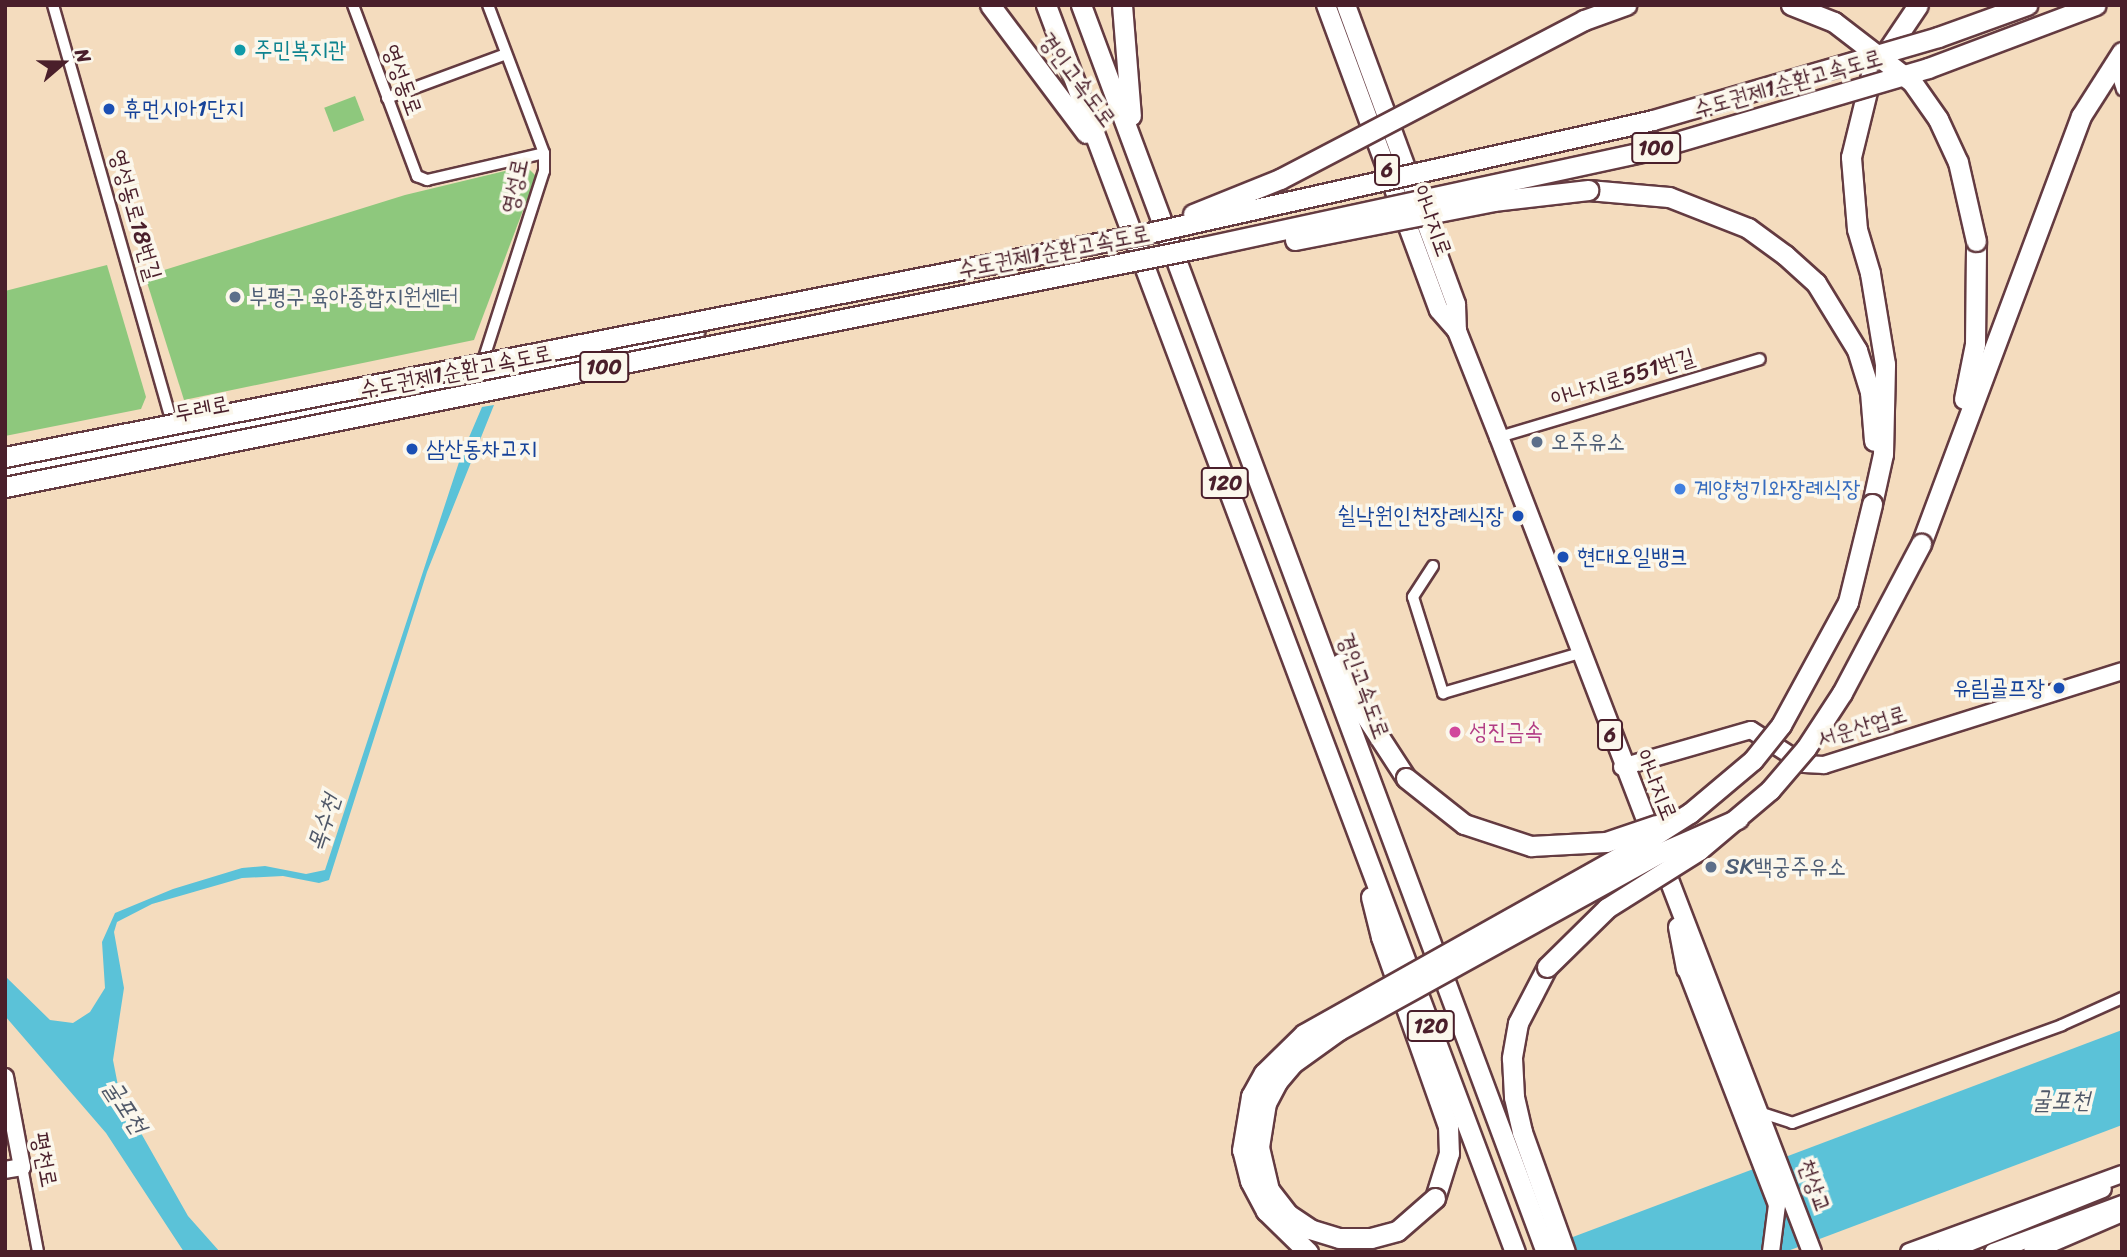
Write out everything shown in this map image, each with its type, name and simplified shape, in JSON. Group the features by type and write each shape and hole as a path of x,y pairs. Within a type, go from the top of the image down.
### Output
{"highway":[{"name":"경인고속도로","path":"990,5 1100,151"},
{"name":"경인고속도로","path":"1046,5 1513,1245"},
{"name":"경인고속도로","path":"1081,5 1303,595 1545,1225 1546,1252"},
{"name":"경인고속도로","path":"1122,5 1133,138"},
{"path":"1148,233 1280,179 1584,20 1626,5"},
{"path":"1791,5 1834,22 1912,82 1937,120 1970,202 1976,241 1975,344 1964,401 1921,544"},
{"path":"1308,1252 1266,1211 1250,1181 1242,1150 1251,1096 1282,1051 1330,1017 1690,813 1753,760 1806,683 1848,602 1863,556 1883,454 1885,364 1881,323 1857,229 1851,157 1871,75 1918,5"},
{"name":"수도권제1순환고속도로","path":"5,457 1148,233 1653,120 1938,37 2026,5"},
{"name":"수도권제1순환고속도로","path":"5,488 1203,247 1646,151 1928,68 2096,5"},
{"path":"1565,1252 1545,1225 1522,1132 1512,1058 1518,1023 1547,967 1608,908 1738,819 1806,748 1842,693 1921,544 2081,116 2119,62"},
{"path":"1203,247 1290,241 1561,191 1636,191 1708,209 1748,228 1785,255 1816,284 1838,314 1857,350 1870,392 1875,435 1872,504"},
{"path":"1303,595 1366,719 1406,778 1464,824 1531,846 1606,842 1690,813"},
{"path":"1351,814 1381,937 1448,1126 1449,1153 1435,1199 1397,1231 1371,1238 1339,1238 1310,1229 1288,1214 1269,1190 1259,1147 1266,1103 1277,1082 1293,1063 1339,1030 1660,853 1738,819"}],"main road":[{"name":"아나지로","path":"1326,5 1439,310 1457,331 1622,768 1770,1138"},
{"name":"아나지로","path":"1346,5 1456,304 1457,331"},
{"path":"1671,886 1686,969"},
{"name":"천상교","path":"1770,1138 1812,1252"}],"street":[{"name":"영성동로18번길","path":"53,5 176,437"},
{"name":"영성동로","path":"353,5 413,169 427,180 544,153"},
{"name":"영성로","path":"478,377 541,189 544,153 488,5"},
{"path":"387,98 506,54"},
{"path":"2119,62 2122,90"},
{"name":"두레로","path":"5,473 747,320"},
{"name":"아나지로551번길","path":"1499,437 1760,359"},
{"path":"1433,566 1413,597 1443,692 1580,653"},
{"name":"서운산업로","path":"1622,768 1751,730 1804,764 1824,765 2122,671"},
{"path":"1686,969 1777,1205 1770,1252"},
{"path":"1759,1112 1792,1123 2062,1025 2122,998"},
{"name":"평천로","path":"5,1077 38,1252"},
{"path":"5,1170 22,1167"},
{"path":"1909,1252 2122,1174"},
{"path":"1993,1252 2074,1212 2122,1181"},
{"path":"1946,1252 2074,1212 2122,1204"},
{"path":"2032,1252 2122,1213"}],"green space":[{"path":"355,96 364,120 334,132 324,108"},
{"path":"526,166 536,176 474,340 184,400 145,276 405,195"},
{"path":"107,265 146,397 141,409 5,436 5,291"}],"water":[{"path":"494,405 427,572 329,880 319,883 283,876 242,878 152,904 117,922 114,932 124,988 113,1060 120,1096 188,1216 220,1252 184,1252 106,1133 5,1016 5,976 50,1020 73,1023 90,1012 105,988 102,942 115,913 173,889 242,868 265,866 306,874 325,870 461,456 482,407"},
{"name":"굴포천","path":"2122,1030 2122,1125 1785,1252 1533,1252"}],"place":[{"name":"주민복지관","path":"240,50"},
{"name":"휴먼시아1단지","path":"109,109"},
{"name":"부평구 육아종합지원센터","path":"235,297"},
{"name":"오주유소","path":"1537,442"},
{"name":"삼산동차고지","path":"412,449"},
{"name":"계양청기와장례식장","path":"1680,489"},
{"name":"쉴낙원인천장례식장","path":"1518,516"},
{"name":"현대오일뱅크","path":"1563,557"},
{"name":"유림골프장","path":"2059,688"},
{"name":"성진금속","path":"1455,732"},
{"name":"SK백궁주유소","path":"1711,867"}],"water label":[{"name":"목수천","path":"324,823"}]}
